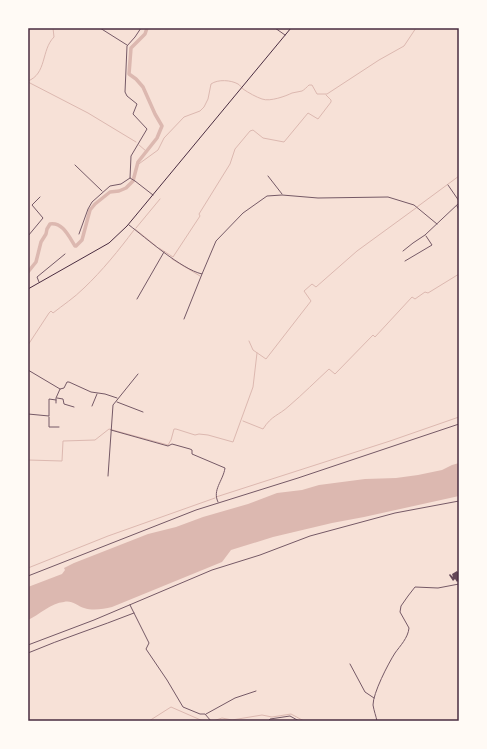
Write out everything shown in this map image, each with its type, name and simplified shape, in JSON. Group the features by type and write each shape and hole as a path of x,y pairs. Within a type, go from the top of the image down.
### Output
{"main road":[{"path":"28,288 109,243 129,224 291,28"}],"street":[{"path":"100,28 127,46"},
{"path":"131,179 131,156 147,129 133,114 137,104 127,96 125,92 127,46 141,28"},
{"path":"275,28 285,35"},
{"path":"75,165 102,192"},
{"path":"268,176 282,195"},
{"path":"131,179 153,195"},
{"path":"79,234 89,206 102,192 110,186 116,186 131,179"},
{"path":"403,251 413,242 425,235 457,205 459,202 448,185"},
{"path":"184,319 216,241 222,233 244,213 267,196 282,195 318,198 376,196 396,199 414,205 437,224"},
{"path":"28,236 43,218 32,204 40,197"},
{"path":"457,205 459,210"},
{"path":"129,224 164,252 194,272 202,274"},
{"path":"405,261 432,245 425,235"},
{"path":"137,299 164,252"},
{"path":"39,282 37,277 65,254"},
{"path":"28,370 60,389"},
{"path":"108,476 113,405 117,402 118,398 138,374"},
{"path":"56,403 60,389 64,388 67,382 97,394 105,394 118,398"},
{"path":"92,406 97,394"},
{"path":"59,427 49,427 49,399 63,399 64,404 74,407"},
{"path":"117,402 143,412"},
{"path":"28,414 49,416"},
{"path":"28,576 51,566 64,563 131,535 218,503 459,424"},
{"path":"111,429 168,446 172,444 190,449 192,450 192,454 225,468 215,497 218,503"},
{"path":"28,644 94,620 212,570 260,555 313,535 388,515 459,501"},
{"path":"377,721 373,705 374,698 389,662 408,633 409,628 400,612 401,606 416,587 438,588 459,584"},
{"path":"130,604 149,643 146,649 168,680 183,707 200,714 205,714 235,698 256,691"},
{"path":"28,653 96,626 110,623 135,613"},
{"path":"350,664 365,692 374,698"},
{"path":"205,714 211,721"},
{"path":"268,721 270,719 290,716 299,721"}],"shaded area":[{"path":"459,463 459,496 273,537 231,550 222,562 112,607 87,609 72,602 64,602 50,607 28,620 28,587 62,574 65,570 64,568 74,563 148,534 176,527 277,493 302,490 319,485 365,479 396,478 418,475 442,470"}],"building":[{"path":"457,571 459,574 459,580 457,582 455,579 453,581 449,575 450,574 453,577 452,574"}],"waterway":[{"path":"28,81 34,78 41,67 47,48 54,37 53,28"},
{"path":"28,272 36,262 41,242 50,224 59,225 76,246 82,240 90,210 110,192 119,191 126,188 133,181 138,162 157,138 162,126 143,87 129,74 131,48 145,34 147,28"},
{"path":"136,166 158,150 164,138 184,117 200,111 204,107 208,99 211,84 214,82 228,81 239,84 243,89 265,100 302,91 309,85 312,85 317,94 327,94 379,60 404,46 416,28"},
{"path":"28,82 88,113 136,142"},
{"path":"159,248 173,257 200,216 199,214 230,164 235,149 250,131 253,130 263,138 284,142 308,113 318,119 331,102 326,95"},
{"path":"139,145 146,151"},
{"path":"417,207 459,176"},
{"path":"136,228 160,199"},
{"path":"249,341 253,350 266,359 311,301 304,291 312,284 316,287 357,251 416,208"},
{"path":"135,229 156,246"},
{"path":"28,345 49,313 51,311 53,313 84,288 110,260 134,230"},
{"path":"172,259 200,276"},
{"path":"243,421 263,429 272,418 289,406 329,369 335,374 373,335 375,337 412,297 415,299 425,292 428,293 459,274"},
{"path":"28,460 62,461 63,441 95,440 109,429 168,445 174,429 195,435 208,435 233,442 253,387 257,353"},
{"path":"216,497 390,441 459,417"},
{"path":"28,568 108,536 215,498"},
{"path":"149,721 171,707 203,721"},
{"path":"213,721 222,718 232,720 262,715 272,717 291,714 304,721"}]}
